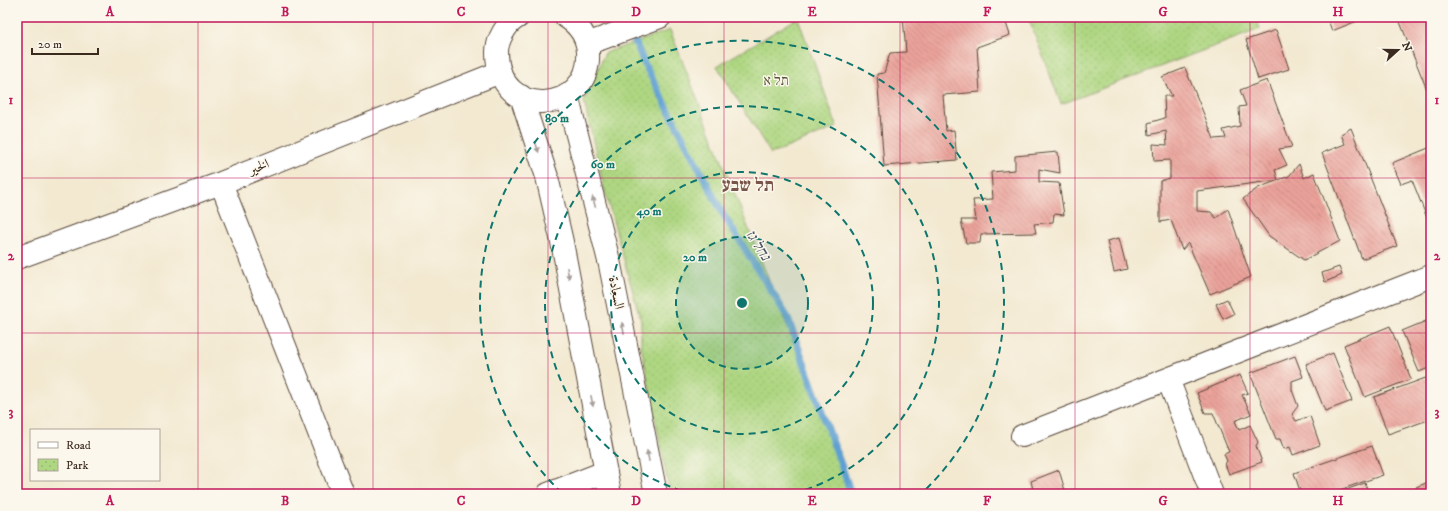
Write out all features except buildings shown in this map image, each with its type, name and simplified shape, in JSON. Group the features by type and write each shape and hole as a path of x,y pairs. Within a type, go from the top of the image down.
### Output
{"street":[{"path":"518,17 504,29 497,48 497,64 503,81 514,93 530,101 543,102 559,99 573,91 585,75 588,61 587,44 581,30 574,22 566,17"},
{"path":"587,44 660,17"},
{"name":"الخير","path":"17,258 221,183 500,72"},
{"name":"السعادة","path":"567,94 610,265 656,494"},
{"path":"521,96 547,177 562,242 610,494"},
{"path":"221,183 343,494"},
{"path":"1022,436 1431,276"},
{"path":"1168,379 1212,494"},
{"path":"548,494 605,472"}],"green space":[{"path":"1028,17 1255,17 1260,29 1061,104"},
{"name":"תל א","path":"798,18 837,127 771,154 717,66"},
{"path":"670,30 840,460 847,494 670,494 641,345 641,321 604,188 584,101 605,53"}],"waterway":[{"name":"נחל גז","path":"625,17 644,63 723,214 787,316 851,494"}],"district":[{"name":"תל שבע","path":"748,186"}]}
